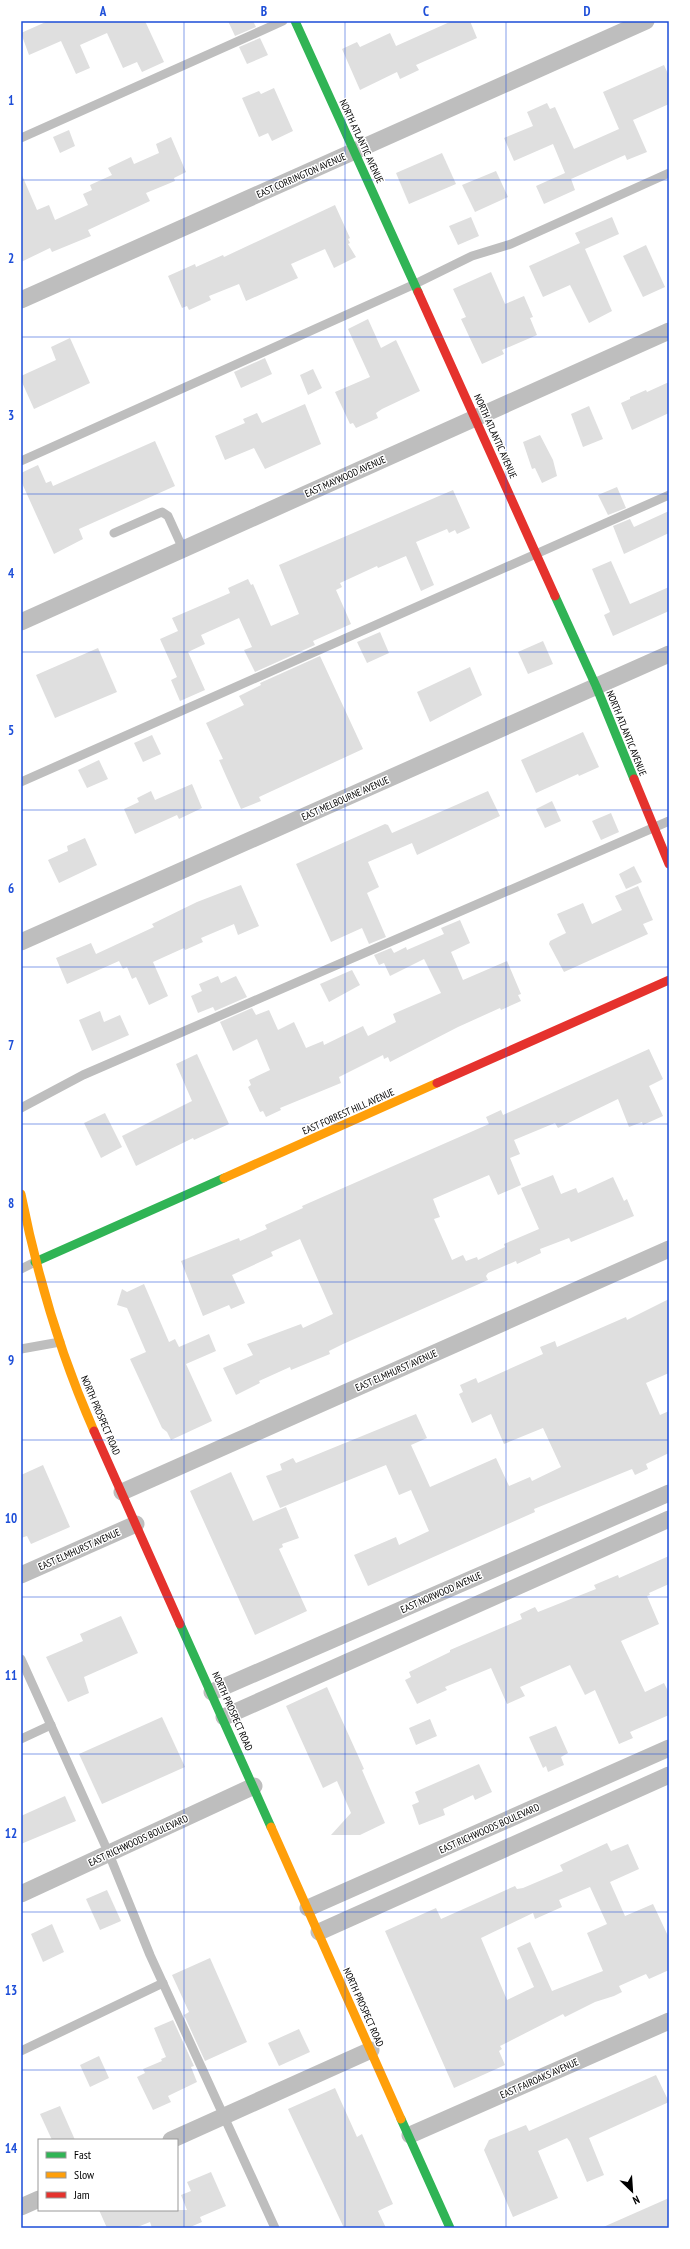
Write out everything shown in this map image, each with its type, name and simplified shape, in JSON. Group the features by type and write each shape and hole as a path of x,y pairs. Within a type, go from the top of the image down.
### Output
{"main road":[{"name":"NORTH ATLANTIC AVENUE","path":"295,21 476,417 596,686 669,864"},
{"name":"EAST FORREST HILL AVENUE","path":"35,1262 669,980"},
{"name":"NORTH PROSPECT ROAD","path":"21,1194 35,1262 60,1342 91,1424 224,1717 450,2228"}],"street":[{"name":"EAST CORRINGTON AVENUE","path":"21,300 646,21"},
{"name":"EAST MAYWOOD AVENUE","path":"21,622 669,331"},
{"name":"EAST MELBOURNE AVENUE","path":"21,942 669,654"},
{"name":"EAST ELMHURST AVENUE","path":"122,1492 669,1249"},
{"name":"EAST NORWOOD AVENUE","path":"212,1692 669,1493"},
{"path":"224,1717 669,1518"},
{"name":"EAST ELMHURST AVENUE","path":"21,1575 136,1524"},
{"name":"EAST RICHWOODS BOULEVARD","path":"308,1908 669,1748"},
{"path":"319,1932 669,1775"},
{"name":"EAST RICHWOODS BOULEVARD","path":"21,1894 254,1786"},
{"name":"EAST FAIROAKS AVENUE","path":"410,2135 669,2021"},
{"path":"173,2139 372,2050"},
{"path":"21,2208 38,2200"}],"lane":[{"path":"21,138 283,21"},
{"path":"21,461 415,284 472,256 516,242 669,173"},
{"path":"21,782 669,495"},
{"path":"114,533 162,512 168,516 183,549"},
{"path":"21,1108 83,1075 669,821"},
{"path":"21,1269 35,1262"},
{"path":"21,1349 60,1342"},
{"path":"21,1659 109,1854 163,1983 275,2228"},
{"path":"21,1739 51,1725"},
{"path":"21,2051 163,1983"}],"building":[{"path":"48,21 145,21 164,62 142,72 137,62 123,68 107,33 80,45 90,68 76,74 61,41 29,55 21,33"},
{"path":"228,21 253,21 256,27 235,36"},
{"path":"452,21 470,21 477,38 416,65 419,70 400,79 397,72 360,90 342,49 357,42 360,47 390,33 396,46"},
{"path":"260,38 268,55 247,64 239,47"},
{"path":"664,65 669,76 669,104 633,120 647,152 627,160 625,155 571,179 575,190 544,204 536,186 565,173 553,144 514,161 504,138 533,126 527,112 547,103 550,109 555,107 574,149 619,129 603,92"},
{"path":"274,88 293,131 272,141 268,133 259,137 242,98 259,91 261,94"},
{"path":"69,130 75,146 60,153 53,137"},
{"path":"171,137 186,172 174,178 175,181 146,193 150,201 88,230 91,236 52,252 50,248 21,262 21,173 37,210 49,205 55,220 88,205 83,194 92,190 90,185 112,175 108,168 131,157 134,164 159,153 156,144"},
{"path":"442,153 456,184 409,204 396,173"},
{"path":"496,171 508,197 475,212 462,185"},
{"path":"335,205 350,238 348,239 350,243 348,244 356,257 334,268 325,249 291,264 298,278 246,301 239,284 209,296 211,300 189,310 187,306 182,308 168,276 195,264 196,267 223,255 224,257"},
{"path":"471,217 479,236 458,245 449,226"},
{"path":"612,217 619,234 585,249 612,311 589,323 570,285 543,297 529,266 580,243 575,233"},
{"path":"646,245 665,287 643,297 623,256"},
{"path":"491,272 505,304 524,296 533,317 530,318 537,335 502,350 504,354 482,364 461,319 466,317 453,289"},
{"path":"368,319 381,348 396,340 420,391 382,409 376,413 378,418 356,428 353,423 350,424 335,392 370,377 348,329"},
{"path":"70,338 90,383 34,409 21,380 21,376 56,360 51,347"},
{"path":"265,358 272,374 241,388 234,372"},
{"path":"313,369 322,388 308,395 300,375"},
{"path":"669,382 669,413 632,430 621,403 646,390 647,392"},
{"path":"305,404 321,444 265,469 254,448 225,460 215,436 245,423 243,419 257,413 262,423"},
{"path":"589,406 603,439 583,447 571,414"},
{"path":"540,435 553,460 557,476 542,483 535,468 532,469 523,442"},
{"path":"155,441 175,486 79,529 83,539 54,554 21,481 21,473 38,465 46,483 51,481 53,486"},
{"path":"617,487 626,508 608,515 598,495"},
{"path":"453,490 470,528 457,534 455,530 449,533 447,529 416,542 434,585 421,591 406,556 378,568 377,566 340,583 342,587 336,590 351,624 313,641 315,645 255,672 244,650 252,647 239,618 201,635 205,644 188,652 205,690 180,701 171,680 177,677 160,639 178,631 172,618 230,593 228,588 248,579 251,585 253,584 271,626 299,614 279,565"},
{"path":"669,511 669,533 624,554 613,526 630,519 634,527"},
{"path":"611,561 630,604 669,587 669,611 613,636 604,615 610,612 592,569"},
{"path":"380,632 389,653 367,663 357,642"},
{"path":"543,641 553,664 528,674 518,652"},
{"path":"98,648 117,692 55,718 36,675"},
{"path":"320,656 363,749 259,797 261,801 241,809 219,760 223,759 206,723 244,705 239,696 261,685 260,683"},
{"path":"470,667 482,695 430,722 417,692"},
{"path":"583,732 599,767 579,776 578,774 536,793 521,760"},
{"path":"152,735 161,754 143,762 134,743"},
{"path":"99,760 108,779 87,788 78,770"},
{"path":"192,784 202,808 179,819 177,815 135,834 124,809 139,802 137,798 151,791 155,800"},
{"path":"488,791 500,816 417,855 412,843 368,862 379,887 367,893 386,937 369,944 362,928 331,942 296,864 385,824 388,825 392,833"},
{"path":"552,801 561,821 545,828 536,809"},
{"path":"611,813 619,832 601,840 592,821"},
{"path":"85,838 97,865 59,883 48,860 68,851 67,846"},
{"path":"634,866 642,882 626,889 619,874"},
{"path":"241,885 259,926 238,935 234,924 201,938 203,942 185,950 184,948 153,962 168,996 149,1005 136,977 132,979 127,967 123,969 119,961 67,984 56,958 91,943 96,954 154,927 152,924 197,902"},
{"path":"638,886 653,920 643,924 648,934 564,972 549,944 550,941 566,933 557,914 583,903 592,924 622,910 615,896"},
{"path":"460,920 470,943 451,952 463,980 507,961 521,994 518,995 521,1001 501,1010 500,1008 458,1027 390,1062 388,1057 384,1059 383,1055 339,1077 341,1083 280,1108 281,1110 266,1117 263,1111 260,1112 248,1087 251,1085 249,1080 270,1070 257,1039 233,1051 220,1022 252,1008 256,1015 269,1010 278,1030 294,1022 306,1048 323,1041 324,1045 363,1026 368,1036 396,1022 393,1014 441,993 424,959 390,976 384,963 379,965 374,955 391,948 394,953 406,947 407,950 444,934 441,928"},
{"path":"352,970 360,985 329,1002 320,984"},
{"path":"218,976 221,983 236,976 247,997 215,1011 213,1007 198,1013 191,996 202,991 199,984"},
{"path":"100,1011 104,1022 120,1015 129,1035 92,1051 79,1020"},
{"path":"649,1049 663,1079 649,1086 663,1116 643,1125 642,1122 629,1127 618,1099 558,1128 555,1123 514,1140 520,1154 510,1158 521,1185 498,1195 489,1175 433,1199 440,1217 434,1219 452,1260 463,1255 466,1261 477,1257 478,1260 505,1247 504,1244 539,1229 521,1188 553,1175 561,1194 576,1188 578,1193 613,1177 624,1201 627,1199 634,1216 571,1242 569,1238 540,1249 541,1253 517,1264 516,1261 488,1273 486,1276 488,1280 343,1344 329,1351 330,1354 291,1370 290,1367 259,1381 260,1383 236,1395 223,1368 253,1355 247,1344 301,1324 303,1328 333,1314 300,1239 271,1252 273,1256 232,1275 245,1303 231,1309 229,1305 203,1316 181,1261 239,1238 240,1241 267,1229 265,1225 303,1208 302,1206 489,1124 486,1117 501,1110 503,1115"},
{"path":"197,1054 229,1124 194,1140 193,1138 136,1166 122,1136 192,1101 176,1064"},
{"path":"105,1113 122,1147 101,1158 84,1123"},
{"path":"144,1284 169,1342 175,1339 179,1347 209,1334 216,1351 186,1364 212,1421 171,1440 167,1432 162,1428 130,1359 146,1352 127,1308 117,1305 122,1289 127,1292"},
{"path":"669,1299 669,1373 646,1383 660,1415 669,1411 669,1453 646,1464 648,1469 635,1475 632,1469 534,1509 535,1512 368,1586 354,1555 396,1537 399,1545 429,1531 411,1490 399,1495 386,1465 280,1508 266,1476 282,1470 280,1464 293,1458 296,1463 416,1414 427,1438 411,1445 430,1487 496,1458 509,1486 530,1477 532,1481 561,1467 543,1428 504,1444 491,1414 472,1423 459,1394 463,1392 460,1385 476,1378 478,1383 543,1354 540,1347 555,1341 557,1347 626,1317 627,1320"},
{"path":"43,1465 70,1527 31,1544 27,1536 21,1538 21,1475"},
{"path":"231,1472 253,1521 286,1507 299,1538 282,1544 283,1547 279,1549 307,1611 255,1635 190,1491"},
{"path":"669,1556 669,1584 649,1593 650,1595 647,1596 659,1624 621,1641 645,1692 664,1683 669,1693 669,1715 630,1732 633,1738 619,1744 595,1690 585,1695 570,1665 520,1687 525,1696 507,1704 491,1668 445,1687 447,1690 417,1704 405,1680 411,1677 409,1672 450,1652 450,1650 522,1619 520,1614 535,1607 538,1612 596,1589 594,1585 618,1575 619,1578"},
{"path":"121,1616 138,1653 84,1677 89,1693 68,1702 46,1657 83,1641 80,1634"},
{"path":"327,1687 364,1769 362,1770 385,1823 360,1835 331,1835 351,1813 337,1781 323,1788 286,1706"},
{"path":"162,1717 185,1767 102,1804 79,1754"},
{"path":"430,1719 437,1736 416,1745 409,1728"},
{"path":"556,1726 568,1753 561,1757 564,1765 548,1772 546,1766 543,1768 529,1737"},
{"path":"479,1764 492,1792 475,1800 473,1795 443,1809 445,1815 419,1825 412,1805 419,1802 415,1792"},
{"path":"65,1796 76,1821 21,1844 21,1816"},
{"path":"607,1843 611,1851 628,1844 639,1869 610,1882 625,1916 653,1904 669,1938 669,1970 649,1979 646,1974 619,1986 622,1992 595,2002 565,2017 563,2014 500,2046 502,2049 499,2051 505,2065 454,2088 385,1931 436,1908 441,1919 515,1886 517,1889 523,1888 563,1871 560,1865","holes":["590,1887 607,1924 587,1933 603,1971 552,1991 530,1942 517,1948 534,1987 507,2000 481,1938 533,1913 535,1919 562,1907 559,1900"]},
{"path":"107,1890 121,1921 100,1930 86,1899"},
{"path":"52,1924 64,1952 43,1962 31,1934"},
{"path":"210,1958 247,2042 205,2061 184,2015 189,2012 172,1975"},
{"path":"173,2020 194,2066 191,2067 197,2082 168,2096 171,2102 153,2110 137,2077 145,2073 143,2069 162,2061 161,2059 166,2057 154,2028"},
{"path":"299,2029 310,2052 279,2066 268,2043"},
{"path":"99,2056 109,2078 90,2087 80,2065"},
{"path":"656,2075 669,2102 589,2138 604,2175 587,2182 567,2138 538,2151 558,2198 513,2217 484,2150 489,2140 526,2125 529,2131"},
{"path":"335,2088 357,2137 362,2134 393,2204 378,2211 386,2228 344,2228 288,2109"},
{"path":"60,2106 75,2139 52,2139 40,2114"},
{"path":"211,2172 226,2206 200,2217 202,2222 188,2228 152,2228 150,2222 135,2228 107,2228 99,2211 187,2210 181,2195 191,2191 187,2182"},
{"path":"669,2198 669,2225 662,2228 601,2228"}],"traffic: fast":[{"path":"295,21 418,292"},
{"path":"555,596 596,686 634,779"},
{"path":"35,1262 224,1178"},
{"path":"180,1624 271,1827"},
{"path":"401,2119 450,2228"}],"traffic: slow":[{"path":"224,1178 437,1083"},
{"path":"21,1194 42,1285 51,1315 71,1374 94,1431"},
{"path":"271,1827 401,2119"}],"traffic: jam":[{"path":"418,292 555,596"},
{"path":"634,779 669,864"},
{"path":"437,1083 669,980"},
{"path":"94,1431 180,1624"}]}
